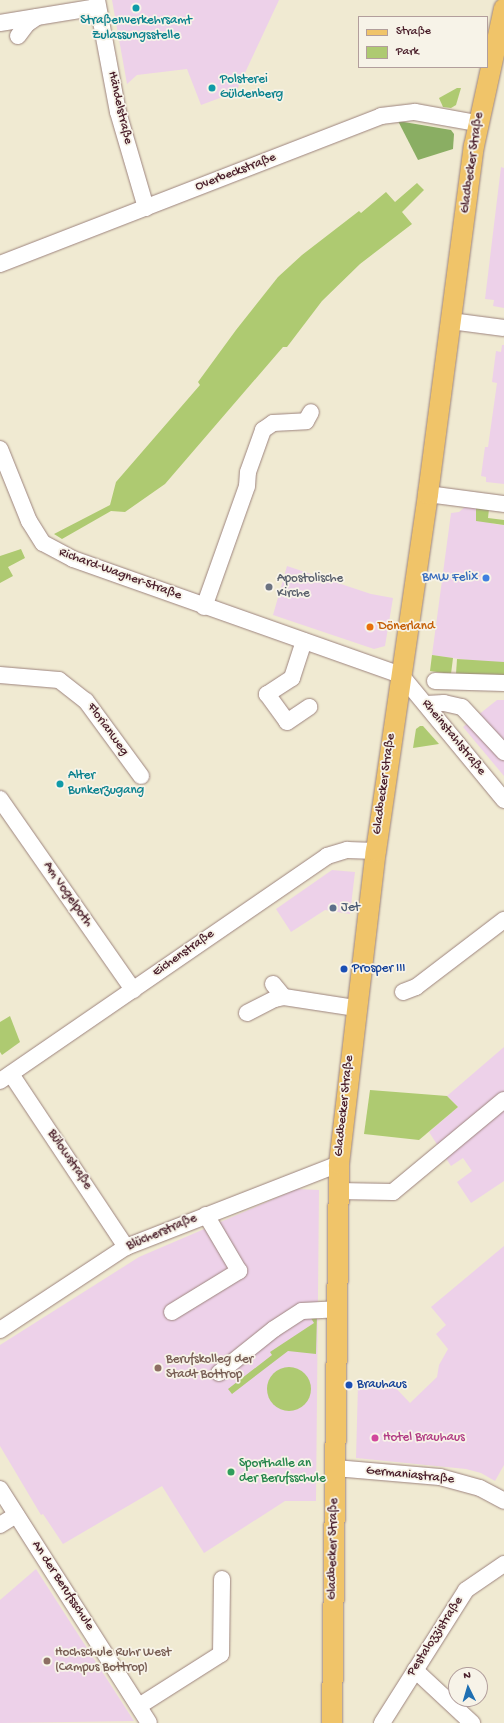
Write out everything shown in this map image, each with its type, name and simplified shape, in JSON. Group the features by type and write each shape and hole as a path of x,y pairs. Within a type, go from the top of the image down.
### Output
{"main road":[{"name":"Gladbecker Straße","path":"332,1723 339,1164 356,1008 376,851 428,494 477,123 504,8"}],"street":[{"name":"Händelstraße","path":"0,23 37,17 97,3 118,112 146,208"},
{"path":"18,36 27,24 37,17"},
{"name":"Overbeckstraße","path":"0,264 381,116 415,112 477,123"},
{"path":"451,320 504,328"},
{"path":"204,607 247,486 248,472 263,430 273,423 306,421 311,412"},
{"name":"Richard-Wagner-Straße","path":"0,449 29,521 43,543 73,559 159,588 204,607 401,676"},
{"path":"428,494 504,504"},
{"path":"304,641 292,678 267,694 287,722 309,707"},
{"name":"Florianweg","path":"0,675 59,680 67,689 86,700 141,776"},
{"name":"Rheinstahlstraße","path":"401,676 426,704 504,800"},
{"path":"435,681 504,683"},
{"path":"426,704 444,703 462,707 504,752"},
{"name":"Am Vogelpoth","path":"0,799 133,990"},
{"name":"Eichenstraße","path":"6,1078 327,856 347,850 376,851"},
{"path":"403,992 416,987 504,920"},
{"path":"273,984 284,997"},
{"path":"247,1013 275,999 284,997 356,1008"},
{"name":"Bülowstraße","path":"6,1078 126,1247"},
{"path":"338,1191 393,1192 504,1100"},
{"name":"Blücherstraße","path":"0,1330 126,1247 339,1164"},
{"path":"172,1312 239,1271 206,1215"},
{"path":"219,1372 274,1329 302,1311 336,1309"},
{"name":"Germaniastraße","path":"335,1468 440,1477 480,1488 504,1501"},
{"name":"An der Berufsschule","path":"0,1489 149,1723"},
{"path":"0,1525 16,1514"},
{"name":"Pestalozzistraße","path":"382,1723 466,1590 501,1571"},
{"path":"139,1706 221,1654 222,1579"},
{"path":"415,1670 472,1723"}],"shaded area":[{"path":"112,0 279,0 236,92 201,105 187,69 137,75 127,84"},
{"path":"501,167 504,168 504,308 493,306 494,300 485,299"},
{"path":"502,345 504,345 504,484 486,482 486,477 481,476 485,447 488,447 497,383 492,382 496,351 501,352"},
{"path":"467,505 476,507 493,524 504,525 504,662 481,662 432,655 451,513 459,512"},
{"path":"287,566 371,594 393,598 385,646 374,649 273,615"},
{"path":"497,700 504,700 504,776 463,727"},
{"path":"332,870 355,872 350,914 325,910 291,932 276,909"},
{"path":"504,1047 504,1181 471,1203 457,1182 472,1171 463,1158 451,1166 429,1132 458,1107 447,1096"},
{"name":"Berufskolleg der Stadt Bottrop","path":"297,1189 319,1190 316,1501 285,1501 204,1553 162,1486 63,1544 43,1514 41,1515 0,1446 0,1345 139,1257"},
{"path":"504,1246 504,1465 495,1481 481,1473 466,1469 356,1458 358,1384 392,1384 410,1403 437,1377 439,1365 448,1349 436,1334 446,1325 431,1307"},
{"name":"Hochschule Ruhr West (Campus Bottrop)","path":"36,1569 134,1721 0,1723 0,1600"}],"green space":[{"path":"457,88 461,88 456,105 451,108 443,107 439,98"},
{"path":"398,121 451,130 454,134 453,149 418,160"},
{"path":"417,183 424,190 402,212 412,224 360,264 322,301 287,347 283,347 165,484 125,512 111,511 62,539 54,534 110,505 116,482 200,385 198,382 236,330 278,277 302,255 359,211 361,213 386,192 395,202"},
{"path":"476,507 489,509 488,518 504,520 504,525 476,521"},
{"path":"21,549 25,558 8,567 13,576 0,583 0,556"},
{"path":"432,655 453,658 451,674 430,671"},
{"path":"457,659 504,662 504,676 456,674"},
{"path":"423,726 439,744 413,748 416,729"},
{"path":"10,1016 20,1042 2,1055 0,1052 0,1022"},
{"path":"370,1090 447,1096 458,1107 419,1140 364,1134"},
{"path":"309,1315 317,1315 316,1354 288,1351 232,1394 228,1389 272,1355 270,1352 314,1323"},
{"path":"289,1367 301,1371 307,1377 311,1389 307,1401 301,1407 289,1411 277,1407 271,1401 267,1389 271,1377 277,1371"}],"place":[{"name":"Straßenverkehrsamt Zulassungsstelle","path":"136,8"},
{"name":"Polsterei Güldenberg","path":"212,88"},
{"name":"BMW Felix","path":"486,578"},
{"name":"Apostolische Kirche","path":"269,587"},
{"name":"Dönerland","path":"370,627"},
{"name":"Alter Bunkerzugang","path":"60,784"},
{"name":"Jet","path":"333,908"},
{"name":"Prosper III","path":"344,969"},
{"name":"Berufskolleg der Stadt Bottrop","path":"158,1368"},
{"name":"Brauhaus","path":"349,1385"},
{"name":"Hotel Brauhaus","path":"375,1438"},
{"name":"Sporthalle an der Berufsschule","path":"231,1472"},
{"name":"Hochschule Ruhr West (Campus Bottrop)","path":"47,1661"}]}
